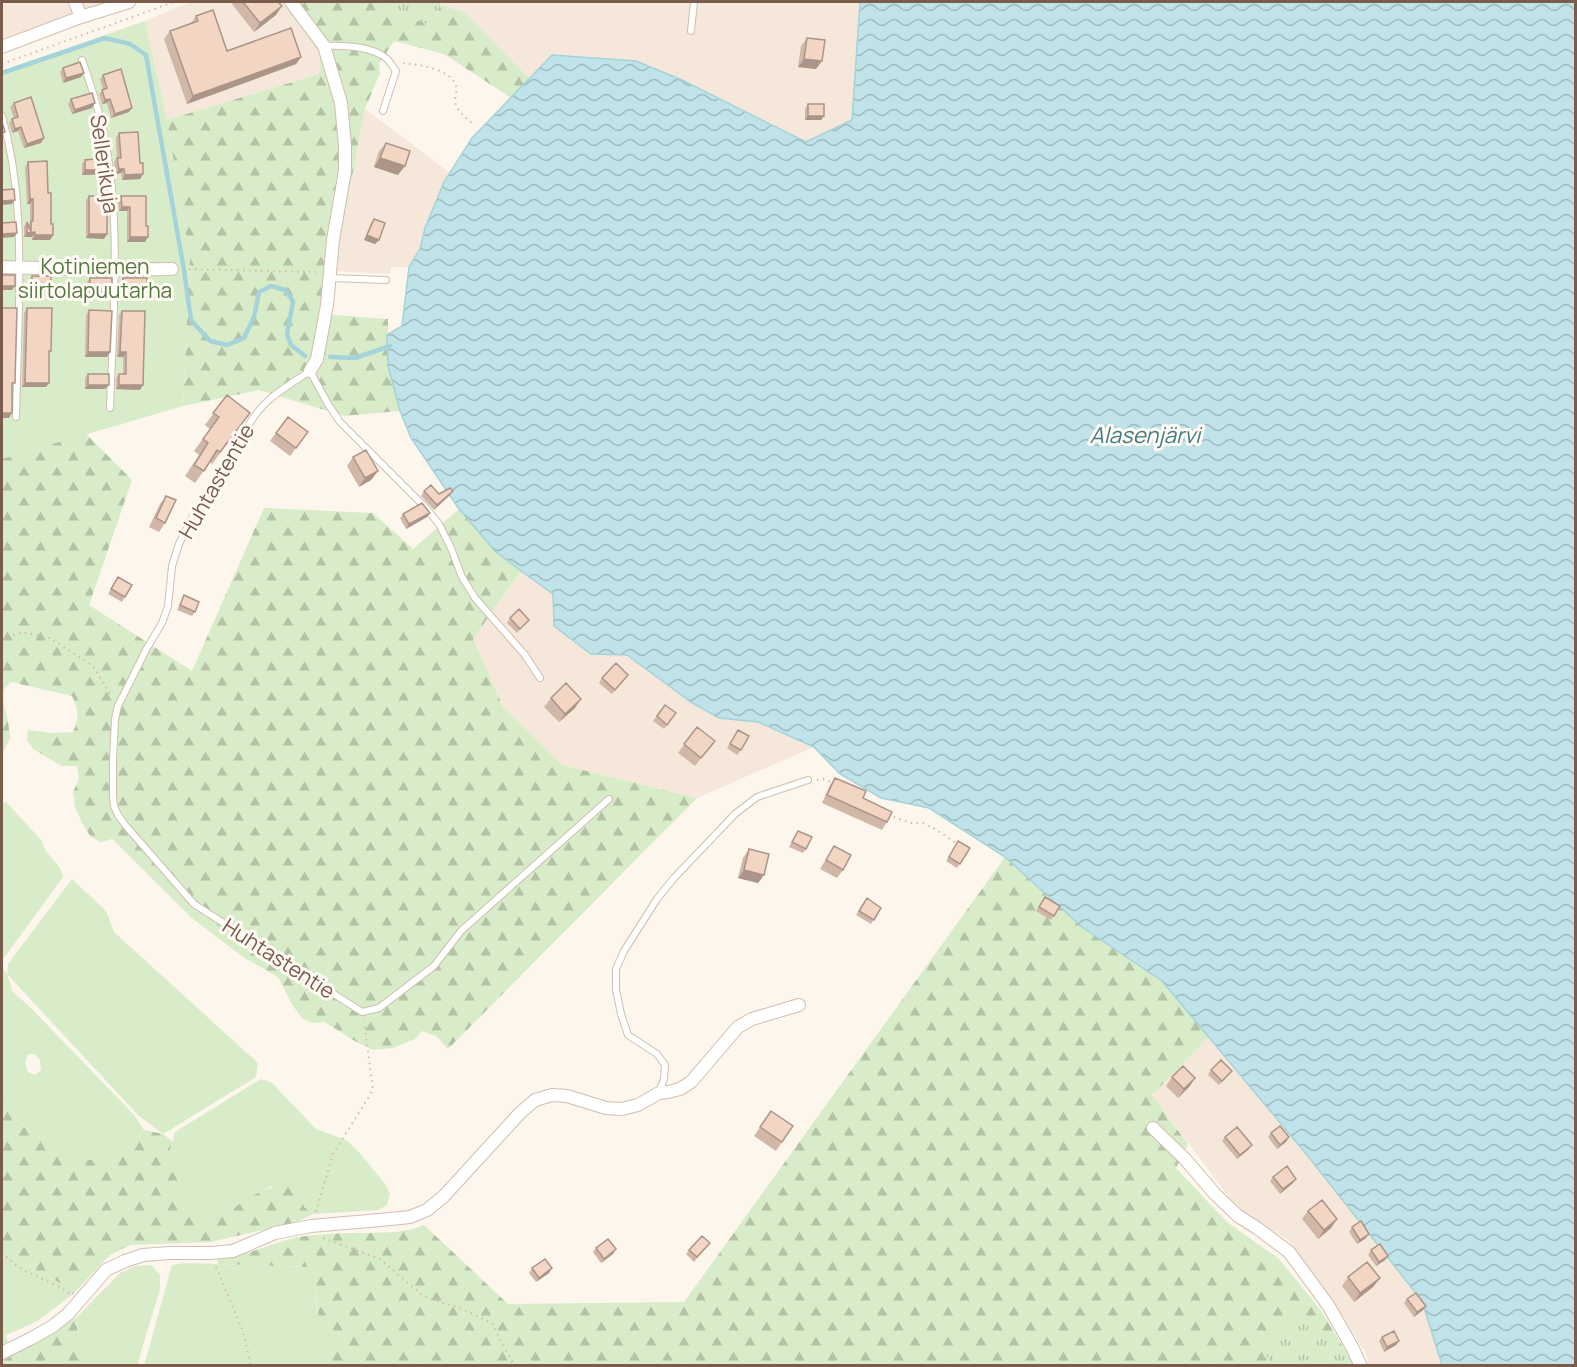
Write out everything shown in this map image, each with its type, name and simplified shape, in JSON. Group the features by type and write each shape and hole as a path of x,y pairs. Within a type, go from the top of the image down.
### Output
{"street":[{"path":"75,2 81,17"},
{"path":"2,47 81,17 129,2"},
{"path":"291,2 324,46 341,103 345,146 345,171 333,240 319,352 310,371"},
{"path":"2,267 172,269"},
{"path":"2,1353 53,1326 68,1314 106,1269 125,1261 143,1255 232,1251 275,1233 311,1226 391,1220 410,1217 427,1210 444,1196 520,1113 535,1100 552,1095 567,1096 606,1108 622,1109 638,1105 659,1093 680,1089 691,1082 745,1023 799,1005"},
{"path":"1153,1128 1238,1216 1289,1252 1328,1305 1361,1365"}],"lane":[{"path":"691,31 694,2"},
{"path":"324,46 341,45 372,51 386,58 396,71 383,111"},
{"name":"Sellerikuja","path":"82,60 106,142 113,202 114,270 110,408"},
{"path":"2,116 14,170 20,244 16,417"},
{"path":"330,275 386,280"},
{"path":"310,371 340,422 426,508 439,524 462,577 475,598 525,655 540,678"},
{"name":"Huhtastentie","path":"310,371 276,394 253,416 190,521 179,544 172,566 168,606 162,623 122,697 115,719 112,796 118,815 194,904 363,1012"},
{"path":"659,1093 664,1079 665,1065 657,1054 628,1035 621,1014 616,990 616,969 624,951 657,899 674,878 735,814 758,797 808,780"},
{"path":"363,1012 379,1008 434,966 461,931 609,799"}],"path":[{"path":"2,64 174,2"},
{"path":"386,58 439,70 457,87 455,102 458,111 474,125"},
{"path":"194,270 330,275"},
{"path":"2,639 22,632 50,638 93,666 109,692 115,719"},
{"path":"808,780 823,779 838,784"},
{"path":"887,815 911,823 923,823 959,845"},
{"path":"363,1012 373,1090 333,1154 311,1226 316,1233 327,1240 380,1259 423,1296 462,1309 492,1323 515,1365"},
{"path":"2,1252 13,1264 64,1289 79,1301"},
{"path":"211,1253 243,1331 251,1365"}],"shaded area":[{"path":"2,2 113,2 2,41"},
{"path":"190,2 284,2 320,48 319,74 167,120 145,21"},
{"path":"441,2 860,2 852,120 806,142 682,80 636,61 552,55 529,78 464,12 440,5"},
{"path":"365,109 450,173 425,228 420,249 409,267 391,267 390,274 334,271"},
{"path":"521,571 554,594 554,626 591,654 627,655 691,702 719,718 758,722 814,747 697,798 562,765 503,707 473,639"},
{"path":"1209,1037 1307,1155 1422,1301 1442,1365 1369,1365 1365,1352 1320,1282 1288,1240 1238,1209 1152,1095"}],"green space":[{"path":"284,2 385,2 387,7 431,25 440,5 464,12 529,78 511,98 444,54 394,41 379,64 380,73 365,109 334,271 332,315 388,319 388,366 400,411 344,416 259,390 183,406 190,258 167,120 319,74 320,48"},
{"path":"385,2 441,2 431,26 387,7"},
{"name":"Kotiniemen siirtolapuutarha","path":"145,21 167,120 190,258 183,406 2,459 2,71"},
{"path":"86,434 132,480 89,605 192,671 264,508 373,513 413,549 459,509 495,551 521,571 473,639 503,707 562,765 697,798 448,1049 436,1036 422,1031 415,1039 393,1048 373,1050 325,1022 312,1023 302,1018 278,977 243,957 192,918 112,839 101,842 91,837 75,807 73,792 79,779 77,766 62,766 33,749 27,740 28,730 53,733 73,732 77,714 72,696 11,682 4,689 3,701 10,738 2,755 2,459"},
{"path":"2,802 7,803 42,841 63,877 2,959"},
{"path":"1005,857 1082,927 1162,981 1209,1037 1152,1095 1188,1144 1176,1168 1227,1222 1279,1259 1320,1309 1352,1365 330,1365 328,1360 340,1344 338,1332 321,1326 311,1267 217,1264 219,1257 240,1255 299,1237 397,1232 424,1225 508,1304 684,1302"},
{"path":"72,879 106,911 114,932 258,1063 256,1077 163,1134 138,1115 7,974 8,964"},
{"path":"2,968 7,974 13,992 2,992"},
{"path":"2,992 13,992 134,1115 144,1130 132,1141 108,1155 90,1160 68,1154 18,1121 2,1087","holes":["28,1054 35,1054 40,1060 41,1070 35,1075 28,1072 25,1062"]},
{"path":"261,1079 272,1083 316,1129 346,1140 358,1151 386,1185 390,1194 387,1205 378,1210 313,1214 271,1186 235,1207 226,1215 215,1215 199,1210 185,1199 170,1150 175,1132"},
{"path":"2,1087 18,1121 68,1154 90,1160 108,1155 132,1141 144,1130 163,1134 172,1141 170,1150 185,1199 200,1210 215,1215 225,1215 259,1192 279,1186 288,1186 298,1187 304,1207 313,1214 297,1222 211,1242 130,1245 110,1255 72,1295 68,1287 2,1251"},
{"path":"2,1251 68,1287 72,1295 36,1322 6,1335 8,1342 2,1345"},
{"path":"185,1263 311,1267 315,1274 317,1314 338,1332 340,1344 328,1360 330,1365 144,1366 172,1265"},
{"path":"151,1265 160,1275 160,1289 138,1365 100,1365 98,1356 82,1349 77,1334 78,1316 120,1273 135,1266"},
{"path":"78,1316 77,1334 82,1349 98,1356 100,1365 2,1366 2,1361 47,1337"},
{"path":"1301,1320 1340,1345 1355,1365 1272,1365 1265,1353 1274,1330"}],"water":[{"name":"Alasenjärvi","path":"860,2 1575,2 1575,1365 1442,1365 1422,1301 1307,1155 1162,981 1082,927 1005,857 929,808 881,798 840,774 814,747 758,722 719,718 691,702 627,655 591,654 554,626 553,594 495,551 459,509 411,438 400,411 388,366 387,335 402,326 409,267 420,249 425,228 444,182 472,138 552,55 636,61 682,80 806,142 852,120"}],"building":[{"path":"243,2 278,2 282,6 260,23"},
{"path":"213,10 227,51 291,28 301,57 193,96 170,31 198,21 196,16"},
{"path":"807,38 825,40 822,61 804,59"},
{"path":"80,62 84,73 66,78 63,68"},
{"path":"121,69 132,108 115,114 110,99 105,100 102,90 107,88 103,75"},
{"path":"92,93 95,103 75,110 71,99"},
{"path":"31,97 44,138 27,144 21,127 15,129 12,119 18,117 14,103"},
{"path":"808,104 824,104 824,116 808,116"},
{"path":"138,132 143,174 125,175 124,169 119,169 117,158 121,158 119,133"},
{"path":"386,143 410,151 405,166 380,158"},
{"path":"106,158 108,170 85,170 85,160"},
{"path":"47,161 53,235 35,235 35,232 27,233 27,222 31,232 31,221 33,221 33,199 30,199 28,162"},
{"path":"14,189 15,200 2,201 2,190"},
{"path":"89,196 110,196 111,207 107,207 107,234 89,234"},
{"path":"121,196 146,196 148,237 130,237 130,207 122,207"},
{"path":"374,219 385,223 379,240 367,235"},
{"path":"16,222 17,233 2,234 2,223"},
{"path":"2,275 15,275 15,286 2,286"},
{"path":"32,276 51,276 51,286 32,286"},
{"path":"90,278 112,278 112,289 90,289"},
{"path":"123,278 147,278 147,289 123,289"},
{"path":"2,308 17,308 12,413 2,413"},
{"path":"27,308 52,308 49,383 25,383"},
{"path":"89,310 112,311 110,352 88,352"},
{"path":"122,311 145,311 143,385 119,385 119,374 126,374 126,352 120,352"},
{"path":"88,374 109,374 109,385 88,385"},
{"path":"227,395 250,413 220,452 217,450 204,471 194,465 208,443 203,439 219,417 213,413"},
{"path":"288,417 308,432 296,448 276,433"},
{"path":"366,450 378,471 365,478 353,457"},
{"path":"431,485 439,494 450,488 453,491 437,505 424,491"},
{"path":"166,496 176,500 165,523 156,518"},
{"path":"422,503 430,513 409,524 403,514"},
{"path":"118,577 132,585 125,597 111,589"},
{"path":"184,595 199,602 195,612 180,605"},
{"path":"519,609 529,620 520,629 510,618"},
{"path":"616,663 628,675 615,690 602,678"},
{"path":"566,683 581,699 565,714 551,698"},
{"path":"665,705 676,713 667,725 657,716"},
{"path":"697,727 715,741 701,758 684,744"},
{"path":"738,730 749,736 741,750 730,744"},
{"path":"835,778 866,791 863,798 892,812 887,822 827,795"},
{"path":"798,831 812,837 806,849 792,842"},
{"path":"958,841 970,848 960,864 949,857"},
{"path":"834,846 851,855 843,870 826,860"},
{"path":"749,849 769,854 764,875 744,870"},
{"path":"1045,897 1060,906 1054,916 1039,907"},
{"path":"867,898 881,908 874,920 859,911"},
{"path":"1221,1060 1232,1071 1222,1081 1211,1070"},
{"path":"1183,1066 1195,1078 1184,1089 1172,1077"},
{"path":"771,1111 793,1126 782,1142 760,1127"},
{"path":"1280,1126 1289,1137 1280,1145 1271,1133"},
{"path":"1237,1127 1252,1145 1240,1155 1225,1137"},
{"path":"1287,1166 1296,1179 1283,1189 1273,1177"},
{"path":"1322,1200 1337,1219 1324,1230 1308,1211"},
{"path":"1361,1221 1369,1234 1360,1240 1352,1227"},
{"path":"702,1236 710,1243 697,1257 689,1250"},
{"path":"608,1239 616,1249 604,1259 596,1248"},
{"path":"1380,1244 1388,1256 1379,1262 1371,1250"},
{"path":"545,1259 552,1268 539,1278 532,1268"},
{"path":"1367,1262 1380,1278 1360,1293 1348,1277"},
{"path":"1416,1293 1426,1306 1417,1312 1407,1299"},
{"path":"1394,1331 1399,1341 1387,1347 1382,1337"}],"waterway":[{"path":"2,73 105,38 130,44 146,55 191,320 210,341 227,345 244,338 254,317 259,292 271,286 285,290 293,301 287,334 291,345 305,356"},
{"path":"330,357 355,358 390,346"}]}
